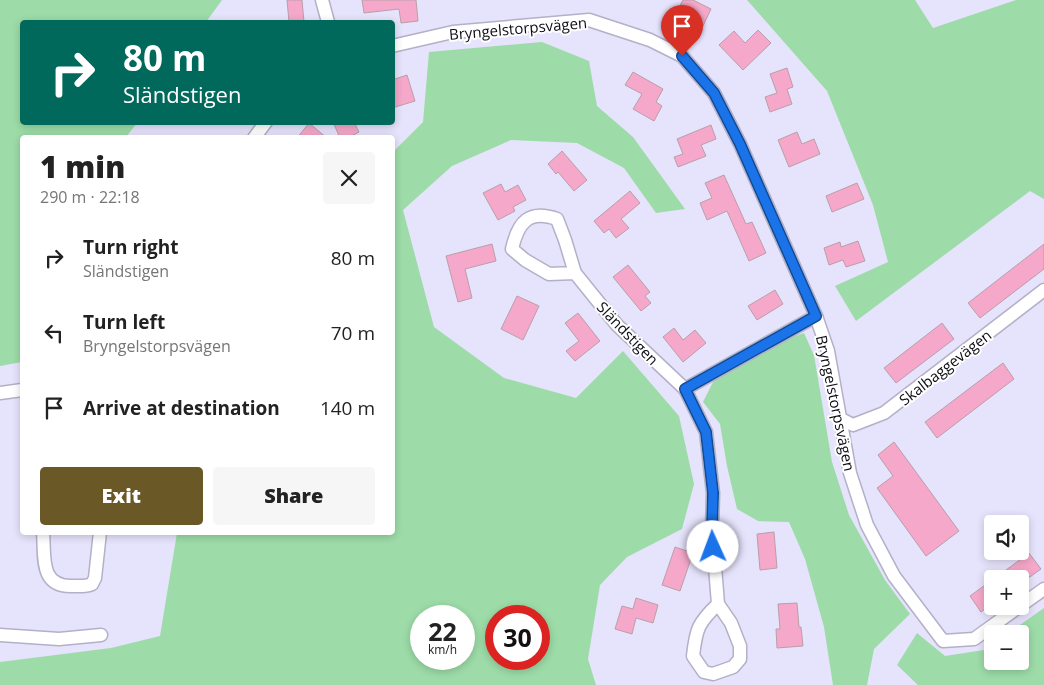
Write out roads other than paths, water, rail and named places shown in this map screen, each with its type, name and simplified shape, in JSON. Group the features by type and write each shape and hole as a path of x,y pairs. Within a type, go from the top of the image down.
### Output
{"street":[{"path":"322,0 327,20"},
{"name":"Bryngelstorpsvägen","path":"395,45 453,32 590,20 650,40 682,56 714,93 740,144 816,316 828,351 850,473 867,525 894,576 944,641 974,639 1007,615"},
{"name":"Sländstigen","path":"575,273 549,274 525,260 512,249 515,233 527,218 544,214 557,219 575,273 617,325 685,389 706,432 713,493 712,529 718,604 731,623 740,646 740,659 733,667 724,672 713,674 704,672 693,656 695,638 702,619 718,604"},
{"name":"Skalbaggevägen","path":"839,418 852,425 884,413 1044,290"},
{"path":"685,389 816,316"},
{"path":"0,393 20,390"},
{"path":"44,535 46,574 54,584 68,586 87,586 92,584 95,578 100,535"},
{"name":"Bryngelstorpsvägen","path":"1029,600 1044,589"},
{"path":"0,636 59,639 101,635"}]}
